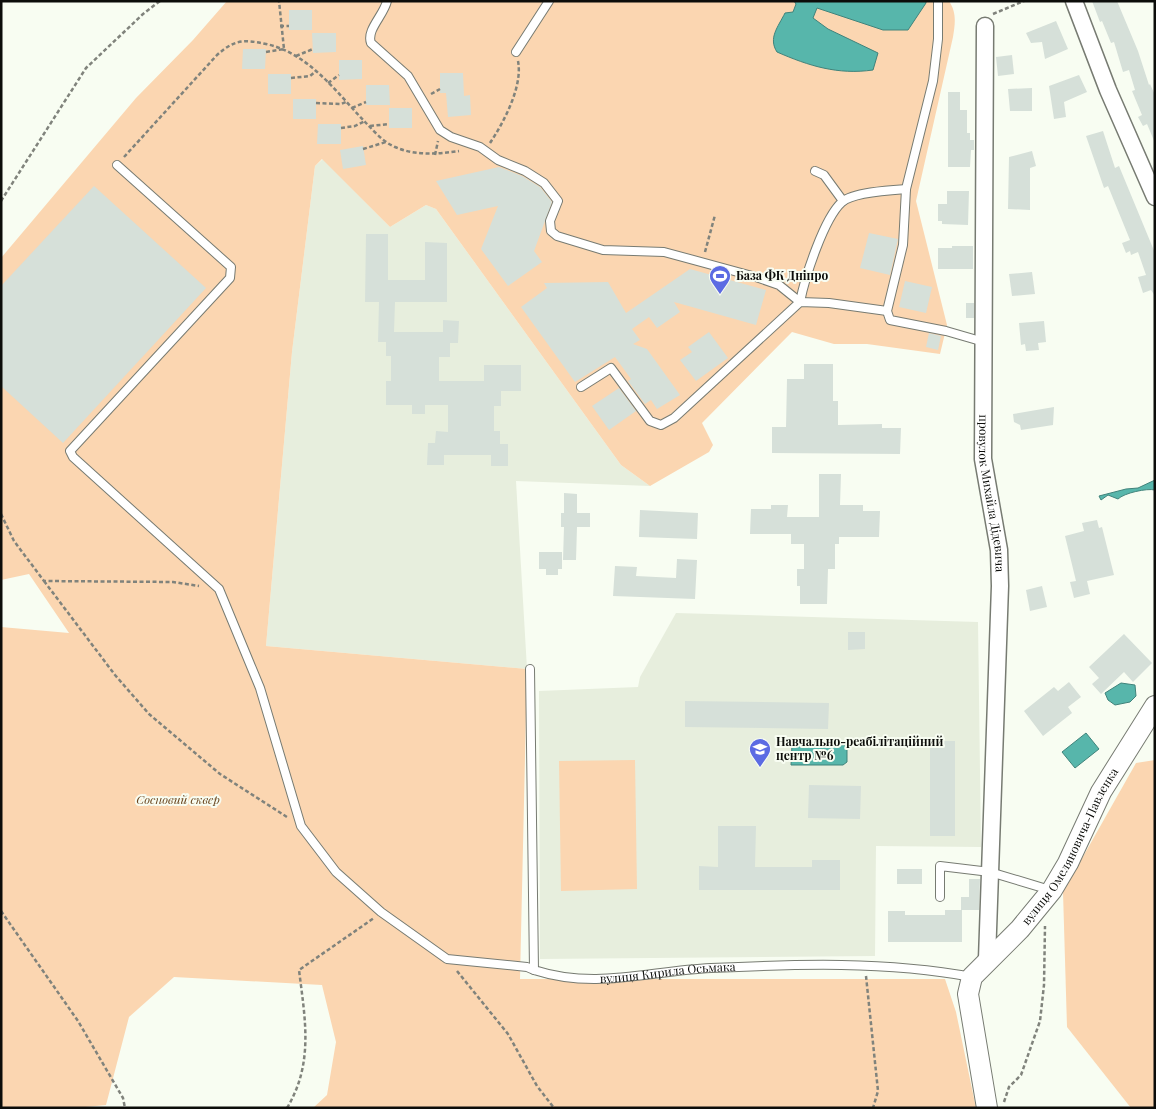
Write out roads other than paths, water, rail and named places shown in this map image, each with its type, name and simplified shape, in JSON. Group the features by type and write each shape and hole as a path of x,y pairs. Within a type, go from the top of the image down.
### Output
{"street":[{"path":"1074,1 1108,90 1155,197"},
{"name":"провулок Михайла Дідевича","path":"986,26 983,459 999,550 1000,586 987,959"},
{"name":"вулиця Омеляновича-Павленка","path":"972,977 987,959 1020,929 1048,895 1068,863 1101,792 1155,706"},
{"path":"972,977 968,994 987,1108"}],"lane":[{"path":"387,1 383,14 370,32 371,43 408,76 440,130 451,137 480,147 498,160 525,171 544,183 558,201 550,221 551,231 557,236 603,250 664,252 779,285 800,302 829,303 887,311"},
{"path":"516,52 550,1"},
{"path":"938,1 938,39 933,81 906,189 903,245 887,311 890,320 946,331 984,342"},
{"name":"вулиця Кирила Осьмака","path":"117,164 231,267 230,278 70,451 73,457 219,589 260,688 301,826 336,872 381,912 447,959 527,967 553,976 591,981 709,968 865,965 941,971 972,977"},
{"path":"815,171 824,175 843,201"},
{"path":"581,387 611,368 650,422 661,425 674,418 800,302 805,278 826,228 843,201 873,191 906,189"},
{"path":"530,669 534,970"},
{"path":"940,897 940,866 990,872 1048,895"}],"water":[{"path":"794,1 926,1 926,3 908,30 883,30 817,8 813,18 828,29 878,53 873,70 848,71 812,65 777,52 773,42 775,32 785,13 793,12 796,4"},
{"path":"1155,480 1155,490 1136,491 1118,499 1108,495 1101,500 1099,496 1138,488"},
{"path":"1121,683 1135,685 1136,696 1130,702 1115,705 1108,700 1105,693"},
{"path":"1086,733 1099,749 1075,768 1062,752"},
{"path":"792,744 845,745 847,748 847,762 843,765 791,765"}],"place":[{"name":"База ФК Дніпро","path":"720,295"},
{"name":"Навчально-реабілітаційний центр №6","path":"760,768"}],"park label":[{"name":"Сосновий сквер","path":"178,800"}]}
